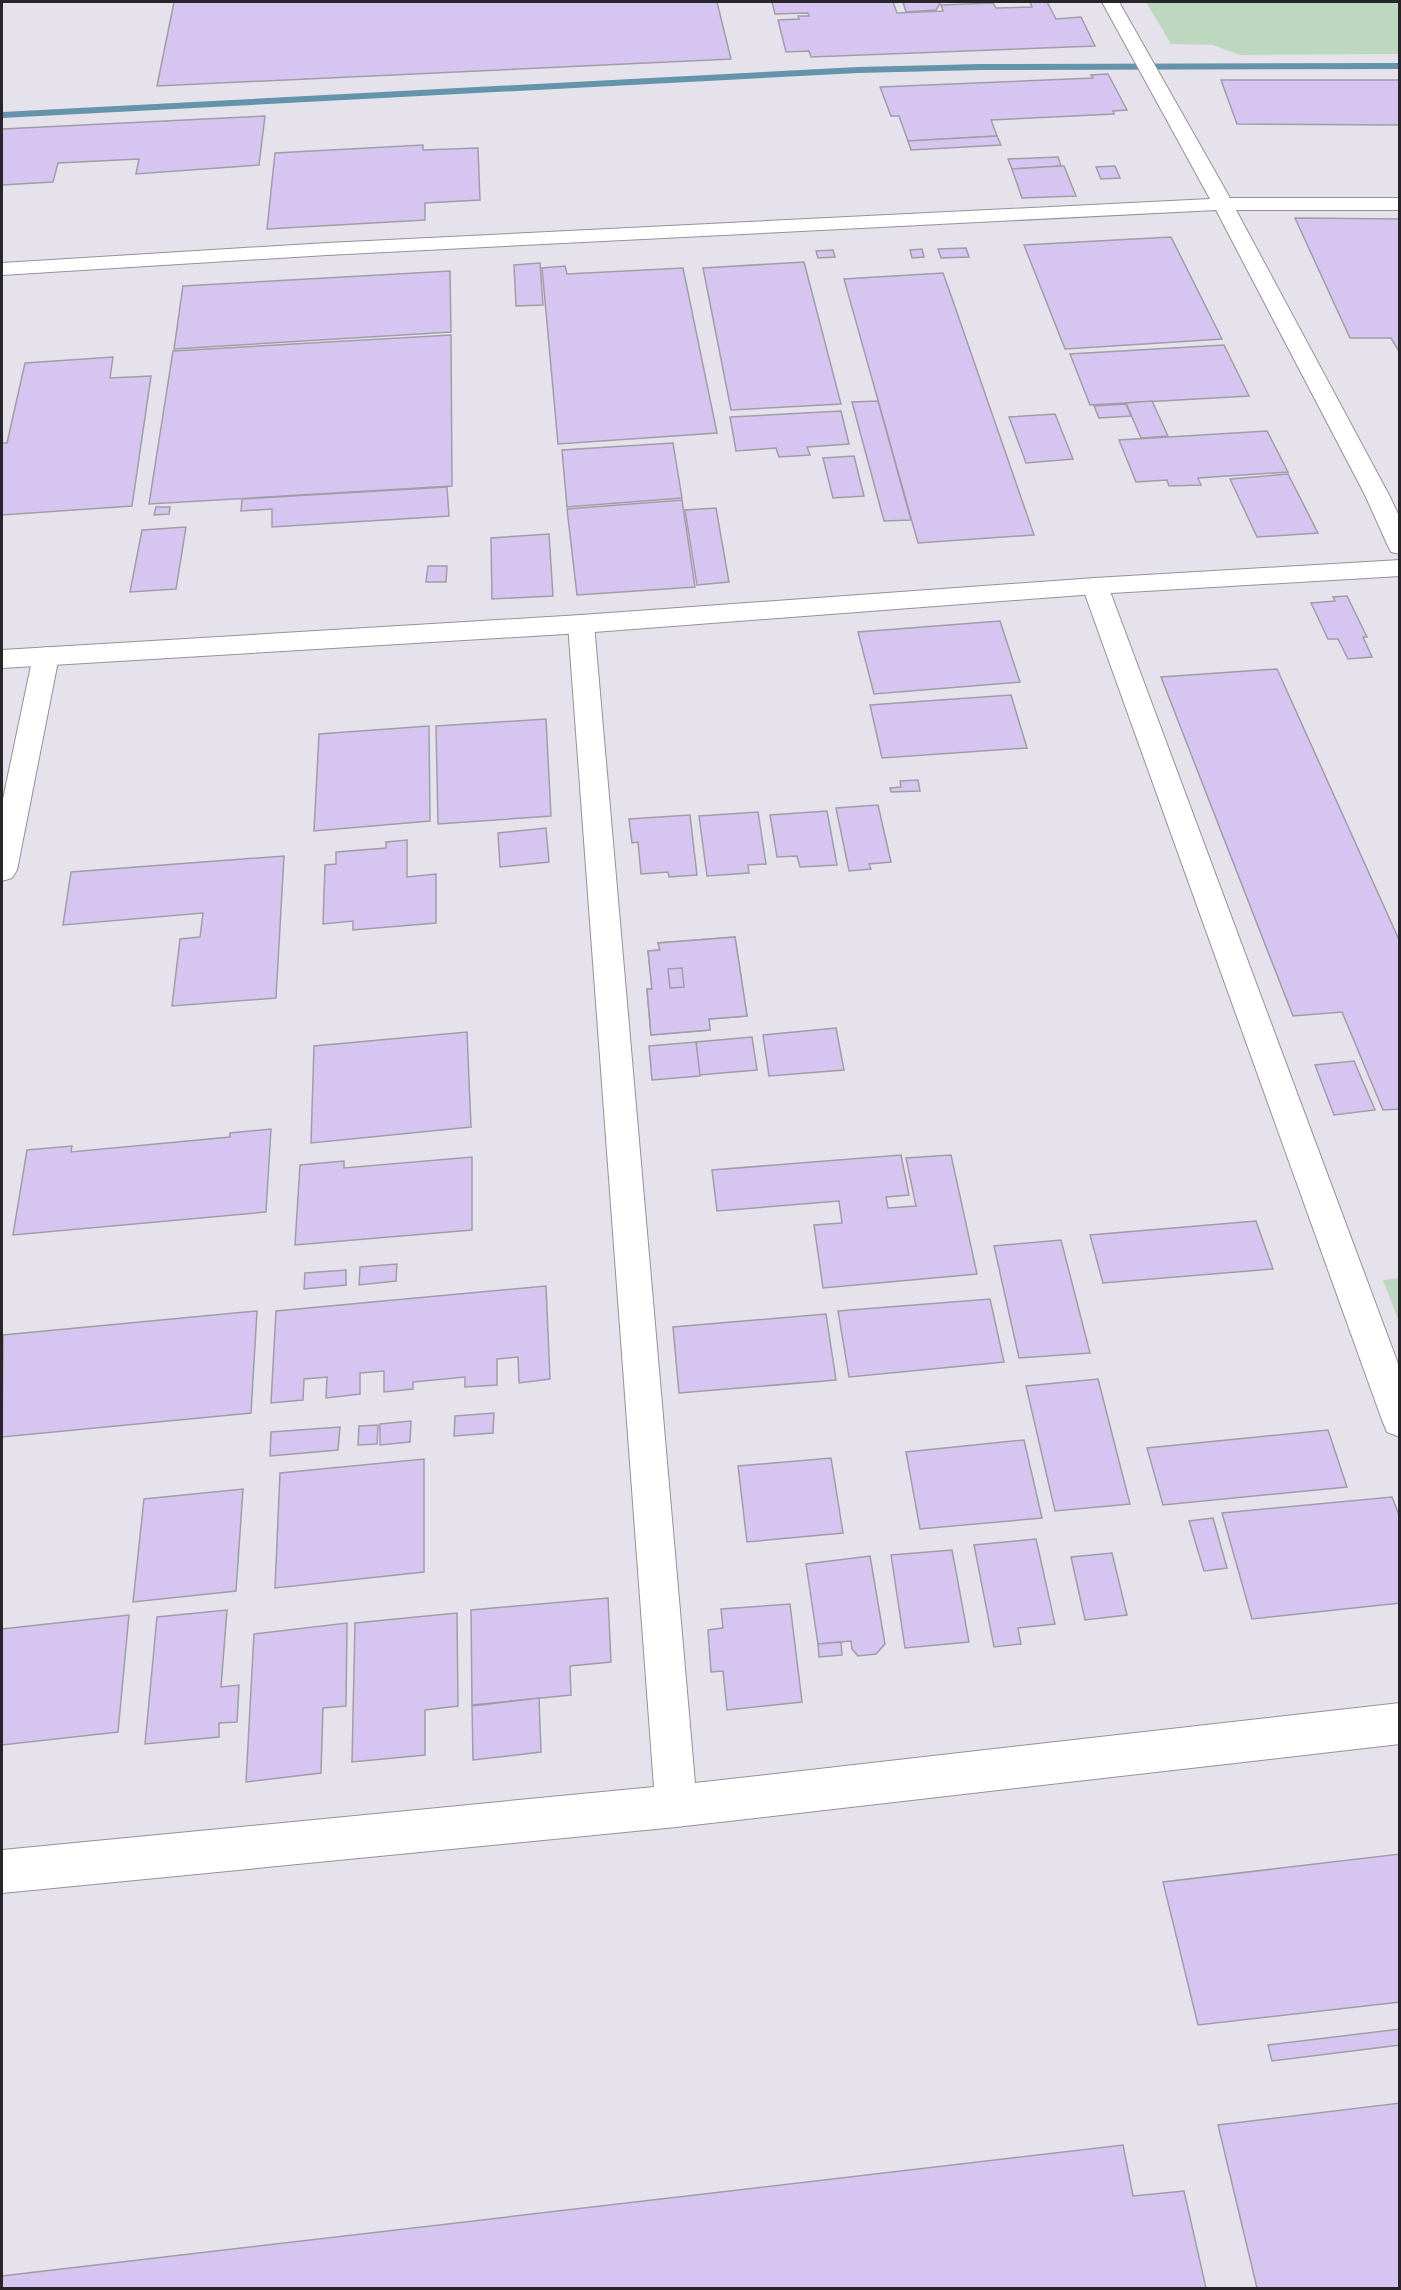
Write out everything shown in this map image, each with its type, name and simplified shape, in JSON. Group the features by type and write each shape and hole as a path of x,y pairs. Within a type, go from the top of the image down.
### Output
{"street":[{"path":"1110,2 1223,204 1377,495 1400,546"},
{"path":"2,269 327,249 1223,204 1400,204"},
{"path":"2,659 581,624 1095,586 1400,568"},
{"path":"1095,586 1400,1420"},
{"path":"581,624 676,1806"},
{"path":"2,870 46,656"},
{"path":"2,1872 676,1806 1400,1723"}],"green space":[{"path":"1146,2 1399,2 1399,54 1240,55 1213,45 1171,44"},
{"path":"1400,1278 1399,1322 1383,1280"}],"building":[{"path":"174,2 717,2 731,59 157,86"},
{"path":"772,2 893,2 897,13 943,11 941,5 993,3 996,8 1032,7 1030,2 1047,2 1056,19 1081,17 1095,46 811,57 809,51 786,52 778,20 799,19 798,16 809,16 808,13 775,14"},
{"path":"903,2 941,2 936,10 906,12"},
{"path":"1108,74 1127,110 1113,111 1114,114 991,120 997,136 908,141 899,116 891,116 880,87 1093,78 1091,75"},
{"path":"1221,80 1400,80 1400,125 1237,124"},
{"path":"265,116 259,165 136,174 139,159 58,163 53,182 2,185 2,129"},
{"path":"997,136 1001,145 911,150 908,141"},
{"path":"423,145 423,150 478,148 480,200 425,203 425,220 267,229 275,153"},
{"path":"1058,157 1061,166 1012,169 1008,159"},
{"path":"1064,166 1076,196 1022,198 1012,169"},
{"path":"1115,166 1120,178 1101,179 1096,167"},
{"path":"1295,218 1400,219 1400,353 1391,338 1350,338"},
{"path":"1171,237 1222,339 1065,349 1024,245"},
{"path":"966,248 969,257 941,258 938,249"},
{"path":"922,249 924,257 912,258 910,250"},
{"path":"833,250 835,257 818,258 816,251"},
{"path":"804,262 841,404 731,410 703,268"},
{"path":"540,263 543,305 516,306 514,265"},
{"path":"565,266 567,274 683,268 717,433 558,444 542,268"},
{"path":"450,271 451,332 174,349 183,286"},
{"path":"943,273 1034,535 918,543 844,279"},
{"path":"451,335 452,486 149,504 173,351"},
{"path":"1224,345 1249,396 1090,405 1070,354"},
{"path":"113,357 110,378 151,376 132,506 2,515 2,443 7,443 25,363"},
{"path":"878,401 911,520 884,521 852,402"},
{"path":"1152,401 1168,436 1141,438 1126,403"},
{"path":"1126,404 1131,416 1099,418 1094,406"},
{"path":"841,411 849,444 807,447 810,455 779,457 776,448 736,451 730,417"},
{"path":"1055,414 1073,459 1026,463 1009,417"},
{"path":"1267,431 1288,472 1198,478 1201,485 1169,486 1167,480 1136,482 1119,440"},
{"path":"673,443 682,498 567,507 562,450"},
{"path":"854,456 864,496 833,498 823,458"},
{"path":"1288,474 1318,533 1257,537 1230,479"},
{"path":"447,487 449,516 272,527 272,509 241,511 242,499"},
{"path":"682,500 695,587 577,595 567,509"},
{"path":"156,507 170,507 169,514 154,515"},
{"path":"716,508 729,582 697,585 685,510"},
{"path":"186,527 176,589 130,592 142,530"},
{"path":"549,534 553,596 492,599 491,538"},
{"path":"428,566 447,566 446,582 426,582"},
{"path":"1347,596 1367,637 1363,637 1372,657 1348,659 1338,639 1328,639 1311,603 1335,601 1333,597"},
{"path":"1000,621 1020,682 874,694 858,632"},
{"path":"1277,669 1400,942 1400,1109 1383,1110 1342,1012 1293,1016 1161,677"},
{"path":"1011,695 1027,748 882,758 870,705"},
{"path":"546,719 551,816 438,824 436,726"},
{"path":"429,726 430,821 314,831 319,734"},
{"path":"918,780 920,791 891,792 890,788 901,787 900,781"},
{"path":"878,805 891,862 869,864 871,869 849,871 836,808"},
{"path":"827,811 837,865 800,867 797,856 777,857 770,815"},
{"path":"758,812 766,864 748,865 749,873 707,876 699,816"},
{"path":"690,815 697,875 669,877 668,872 641,874 638,842 632,843 629,819"},
{"path":"546,828 549,862 500,867 498,833"},
{"path":"407,840 407,877 436,874 436,923 353,930 353,921 323,924 325,865 336,864 336,852 386,848 386,842"},
{"path":"284,856 276,998 172,1006 180,939 200,937 203,913 63,925 71,872"},
{"path":"735,937 747,1016 709,1019 710,1030 651,1035 647,989 652,989 648,951 660,950 658,943","holes":["682,968 684,987 670,988 668,969"]},
{"path":"735,937 747,1016 709,1019 710,1030 651,1035 647,989 652,989 648,951 660,950 658,943"},
{"path":"682,968 684,987 670,988 668,969"},
{"path":"836,1028 844,1070 769,1076 763,1035"},
{"path":"467,1032 471,1127 311,1143 314,1046"},
{"path":"752,1037 757,1070 699,1075 696,1042"},
{"path":"696,1042 700,1076 652,1080 649,1046"},
{"path":"1354,1061 1375,1110 1334,1115 1315,1065"},
{"path":"271,1129 266,1212 13,1235 27,1150 72,1146 71,1152 230,1137 230,1133"},
{"path":"901,1155 909,1195 886,1197 888,1208 916,1206 906,1158 951,1155 977,1274 823,1288 814,1225 842,1223 839,1201 717,1211 712,1170"},
{"path":"472,1157 472,1230 295,1245 300,1165 344,1161 344,1168"},
{"path":"1256,1221 1273,1269 1103,1283 1090,1235"},
{"path":"1061,1240 1090,1353 1019,1358 994,1246"},
{"path":"397,1264 396,1281 359,1285 360,1267"},
{"path":"346,1270 346,1285 304,1289 305,1273"},
{"path":"546,1286 550,1379 519,1383 518,1357 497,1359 497,1385 465,1387 465,1377 413,1382 413,1389 384,1392 384,1371 360,1373 360,1394 326,1398 327,1377 304,1379 303,1400 271,1403 276,1311"},
{"path":"990,1299 1004,1362 849,1377 838,1311"},
{"path":"257,1311 251,1413 2,1437 3,1335"},
{"path":"826,1314 836,1380 679,1393 673,1327"},
{"path":"1098,1379 1130,1504 1055,1511 1026,1386"},
{"path":"494,1413 493,1433 454,1436 455,1416"},
{"path":"411,1421 410,1442 380,1445 380,1424"},
{"path":"378,1425 377,1444 358,1445 359,1426"},
{"path":"340,1427 338,1450 270,1456 271,1432"},
{"path":"1328,1430 1347,1487 1163,1505 1147,1448"},
{"path":"1024,1440 1042,1518 920,1529 906,1452"},
{"path":"831,1458 843,1533 747,1542 738,1466"},
{"path":"424,1459 424,1572 275,1588 280,1473"},
{"path":"243,1489 236,1591 133,1602 144,1499"},
{"path":"1392,1497 1400,1518 1400,1603 1252,1619 1222,1513"},
{"path":"1213,1518 1227,1568 1204,1571 1189,1521"},
{"path":"1036,1539 1055,1624 1018,1628 1021,1644 994,1647 974,1545"},
{"path":"952,1550 969,1642 905,1648 891,1555"},
{"path":"1112,1553 1127,1615 1085,1620 1071,1557"},
{"path":"870,1556 885,1644 876,1654 858,1656 852,1649 851,1641 818,1644 806,1564"},
{"path":"608,1598 611,1662 570,1666 571,1695 472,1705 471,1610"},
{"path":"790,1604 802,1702 727,1710 723,1671 711,1672 708,1630 723,1628 721,1609"},
{"path":"227,1610 221,1687 239,1685 237,1722 219,1723 219,1737 145,1744 157,1617"},
{"path":"457,1613 458,1706 425,1710 425,1755 352,1762 355,1623"},
{"path":"129,1615 118,1732 2,1745 2,1629"},
{"path":"347,1623 346,1706 323,1708 321,1773 246,1782 254,1634"},
{"path":"841,1642 842,1655 819,1657 818,1644"},
{"path":"539,1698 541,1752 473,1760 472,1706"},
{"path":"1400,1854 1400,2002 1198,2025 1163,1882"},
{"path":"1400,2029 1400,2045 1272,2061 1268,2045"},
{"path":"1400,2103 1400,2288 1257,2288 1218,2125"},
{"path":"1123,2145 1133,2196 1184,2191 1206,2288 2,2288 2,2276"}],"waterway":[{"path":"2,115 858,70 981,67 1400,66"}]}
